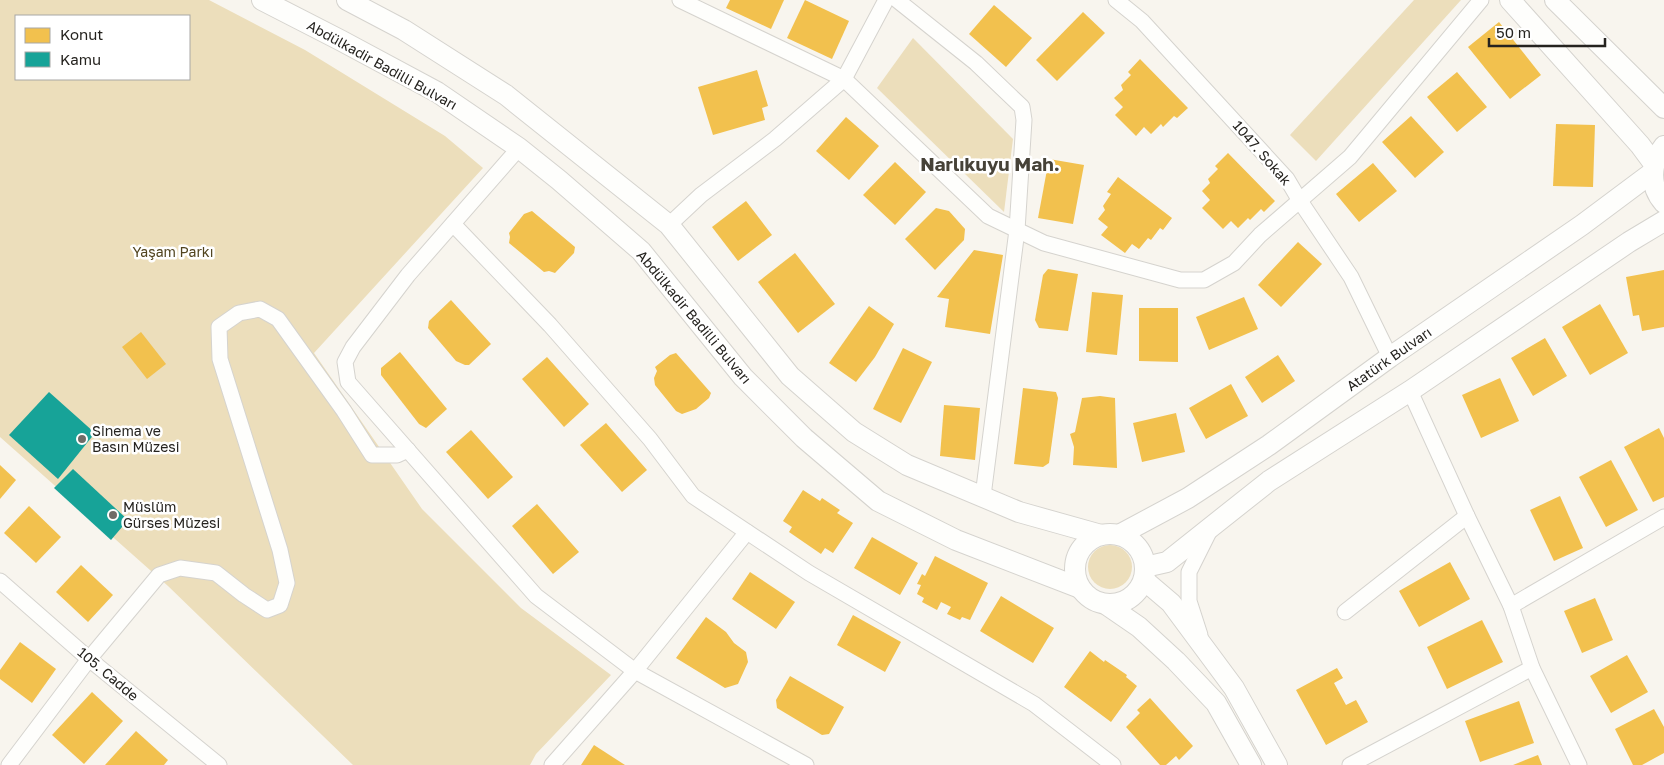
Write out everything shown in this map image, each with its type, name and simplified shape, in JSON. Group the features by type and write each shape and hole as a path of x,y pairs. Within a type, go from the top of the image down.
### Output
{"main road":[{"name":"Abdülkadir Badilli Bulvarı","path":"262,0 437,92 519,148 559,180 641,251 743,377 804,438 878,501 956,540 1080,588"},
{"path":"347,0 404,30 506,95 668,225 790,376 854,432 907,465 1019,512 1127,538 1140,551 1144,574 1171,603 1234,688 1277,765"},
{"path":"1510,0 1627,131 1653,168"},
{"path":"1555,0 1664,108"},
{"path":"1664,146 1658,152 1653,168 1653,182 1656,192 1664,203"},
{"name":"Atatürk Bulvarı","path":"1110,535 1188,498 1245,461 1390,357 1582,225 1653,168"},
{"path":"1107,605 1126,601 1133,596 1144,574 1167,562 1269,481 1410,391 1629,242 1664,221"},
{"path":"1110,535 1086,543 1077,556 1075,573 1080,588 1087,596 1107,605 1139,627 1176,661 1216,703 1250,765"}],"street":[{"path":"680,0 844,79 988,216 1044,243 1180,280 1204,280 1234,263 1260,235 1350,157 1481,0"},
{"path":"668,225 701,195 774,139 844,79 886,0"},
{"path":"897,0 976,63 1022,107 1024,120 1017,230 983,496"},
{"name":"1047. Sokak","path":"1116,0 1142,21 1287,179 1351,277 1390,357"},
{"path":"519,148 408,275 353,347 344,362 348,382 536,596 636,671 806,765"},
{"path":"453,224 550,325 650,439 693,496 809,573 1034,704 1113,765"},
{"path":"9,765 89,659 159,574 180,568 216,573 266,610 280,605 286,583 280,550 220,359 219,327 238,313 260,308 278,319 344,411 372,455 397,455 408,450"},
{"path":"1410,391 1511,606 1532,668 1579,765"},
{"path":"1345,612 1468,516"},
{"path":"1511,606 1664,517"},
{"path":"1206,651 1188,601 1189,572 1213,525"},
{"path":"552,765 636,671 746,532"},
{"name":"105. Cadde","path":"0,580 89,659 219,765"},
{"path":"1350,765 1532,668"}],"green space":[{"name":"Yaşam Parkı","path":"0,0 209,0 305,50 445,136 483,168 314,353 422,509 521,608 611,675 536,754 530,765 353,765 168,586 0,437"},
{"path":"1414,0 1461,0 1316,161 1290,135"},
{"path":"913,38 1013,139 1004,212 877,88"},
{"path":"1106,545 1114,545 1126,551 1132,567 1126,583 1114,589 1106,589 1094,583 1088,571 1088,563 1094,551"}],"building: Konut":[{"path":"730,0 784,0 771,29 726,8"},
{"path":"805,0 849,21 832,59 787,38"},
{"path":"994,5 1032,38 1006,67 969,34"},
{"path":"1083,12 1105,33 1057,81 1036,60"},
{"path":"1499,22 1541,75 1510,99 1468,47"},
{"path":"1140,59 1188,108 1177,118 1174,116 1163,127 1161,124 1151,134 1144,127 1136,136 1115,115 1123,107 1114,98 1123,90 1121,85 1131,75 1128,72"},
{"path":"757,70 768,106 762,108 765,120 713,135 698,87"},
{"path":"1457,72 1487,107 1457,132 1427,97"},
{"path":"1411,116 1444,152 1415,178 1382,142"},
{"path":"846,117 879,146 849,180 816,151"},
{"path":"1556,124 1595,125 1593,187 1553,186"},
{"path":"1228,153 1275,201 1264,212 1261,209 1238,228 1231,221 1223,229 1202,208 1210,200 1202,191 1210,183 1208,179 1218,169 1215,166"},
{"path":"1049,159 1084,165 1073,224 1038,218"},
{"path":"895,162 926,192 895,225 863,195"},
{"path":"1373,163 1397,191 1359,222 1336,194"},
{"path":"1118,177 1172,218 1163,230 1160,228 1151,240 1148,238 1139,249 1132,244 1125,253 1101,235 1108,227 1098,219 1105,210 1103,206 1111,194 1107,192"},
{"path":"746,201 772,235 738,261 712,227"},
{"path":"936,208 949,211 965,229 964,240 935,270 905,239"},
{"path":"532,211 575,247 574,253 555,273 544,272 509,243 509,233 524,214"},
{"path":"1298,242 1322,264 1281,307 1258,285"},
{"path":"974,250 1003,255 990,334 945,327 949,299 937,297"},
{"path":"795,253 835,304 798,333 758,282"},
{"path":"1048,269 1078,274 1068,331 1039,328 1035,320 1043,275"},
{"path":"1664,270 1664,327 1642,331 1639,315 1633,316 1626,277"},
{"path":"1092,292 1123,295 1117,355 1086,352"},
{"path":"1244,297 1258,329 1209,350 1196,317"},
{"path":"451,300 491,344 469,365 456,361 428,328 429,321"},
{"path":"1600,304 1628,353 1590,375 1562,327"},
{"path":"869,306 894,324 875,357 856,382 829,363"},
{"path":"1139,308 1178,308 1178,362 1139,361"},
{"path":"141,332 166,364 147,379 122,347"},
{"path":"1545,338 1567,376 1533,396 1511,358"},
{"path":"903,348 932,362 901,423 873,409"},
{"path":"400,352 447,409 426,428 419,424 381,375 381,368"},
{"path":"676,353 711,393 709,398 696,409 682,414 676,411 655,385 654,378 657,371 655,367 670,355"},
{"path":"1278,355 1295,381 1262,403 1245,377"},
{"path":"547,357 589,404 564,427 522,379"},
{"path":"1500,378 1519,421 1481,438 1462,395"},
{"path":"1231,384 1248,416 1206,439 1189,408"},
{"path":"1023,388 1056,392 1058,398 1049,463 1043,467 1014,464"},
{"path":"1100,396 1115,398 1117,468 1073,465 1074,447 1070,434 1075,432 1082,398"},
{"path":"944,405 980,408 975,460 940,456"},
{"path":"1176,413 1185,452 1142,462 1133,423"},
{"path":"606,423 647,470 622,492 580,445"},
{"path":"1659,428 1664,438 1664,497 1653,502 1624,447"},
{"path":"471,430 513,477 488,499 446,452"},
{"path":"1611,460 1638,510 1606,527 1579,477"},
{"path":"0,465 16,480 0,499"},
{"path":"803,490 820,501 822,498 840,510 837,513 853,523 833,553 825,548 821,554 789,532 792,527 783,521"},
{"path":"1560,496 1583,548 1554,561 1530,510"},
{"path":"537,504 579,552 553,574 512,526"},
{"path":"29,506 61,537 36,563 4,533"},
{"path":"872,537 918,563 900,595 854,568"},
{"path":"935,556 988,583 970,620 962,617 960,620 947,614 951,607 941,602 937,610 922,602 924,598 917,594 921,585 917,584 922,574 925,576"},
{"path":"1450,562 1470,599 1419,627 1399,591"},
{"path":"81,565 113,595 88,622 56,592"},
{"path":"750,572 795,602 776,629 732,599"},
{"path":"1001,596 1054,628 1033,663 980,631"},
{"path":"1595,598 1613,640 1582,653 1564,611"},
{"path":"853,615 901,642 885,672 837,645"},
{"path":"706,617 726,632 734,643 746,652 748,662 738,684 725,688 676,658"},
{"path":"1482,620 1503,662 1447,689 1427,647"},
{"path":"20,642 56,669 32,703 0,679 0,670"},
{"path":"1090,651 1104,662 1105,660 1127,675 1126,677 1137,686 1111,722 1064,687"},
{"path":"1627,655 1648,692 1611,713 1590,676"},
{"path":"1337,668 1343,678 1334,683 1346,705 1356,700 1368,722 1326,745 1296,690"},
{"path":"790,676 844,707 829,734 822,735 777,708 776,700"},
{"path":"92,692 123,721 84,764 52,735"},
{"path":"1150,698 1193,746 1179,760 1176,756 1166,765 1160,765 1126,727 1140,713 1137,710"},
{"path":"1519,701 1534,743 1480,762 1465,721"},
{"path":"1654,709 1664,727 1664,753 1642,765 1633,765 1615,729"},
{"path":"136,731 168,760 164,765 105,765"},
{"path":"594,745 625,765 581,765"},
{"path":"1538,755 1542,765 1513,765"}],"building: Kamu":[{"path":"49,392 95,433 58,479 9,435"},
{"path":"73,469 128,520 111,540 54,488"}],"place":[{"name":"Sinema ve Basın Müzesi","path":"82,439"},
{"name":"Müslüm Gürses Müzesi","path":"113,515"}],"district":[{"name":"Narlıkuyu Mah.","path":"990,164"}]}
